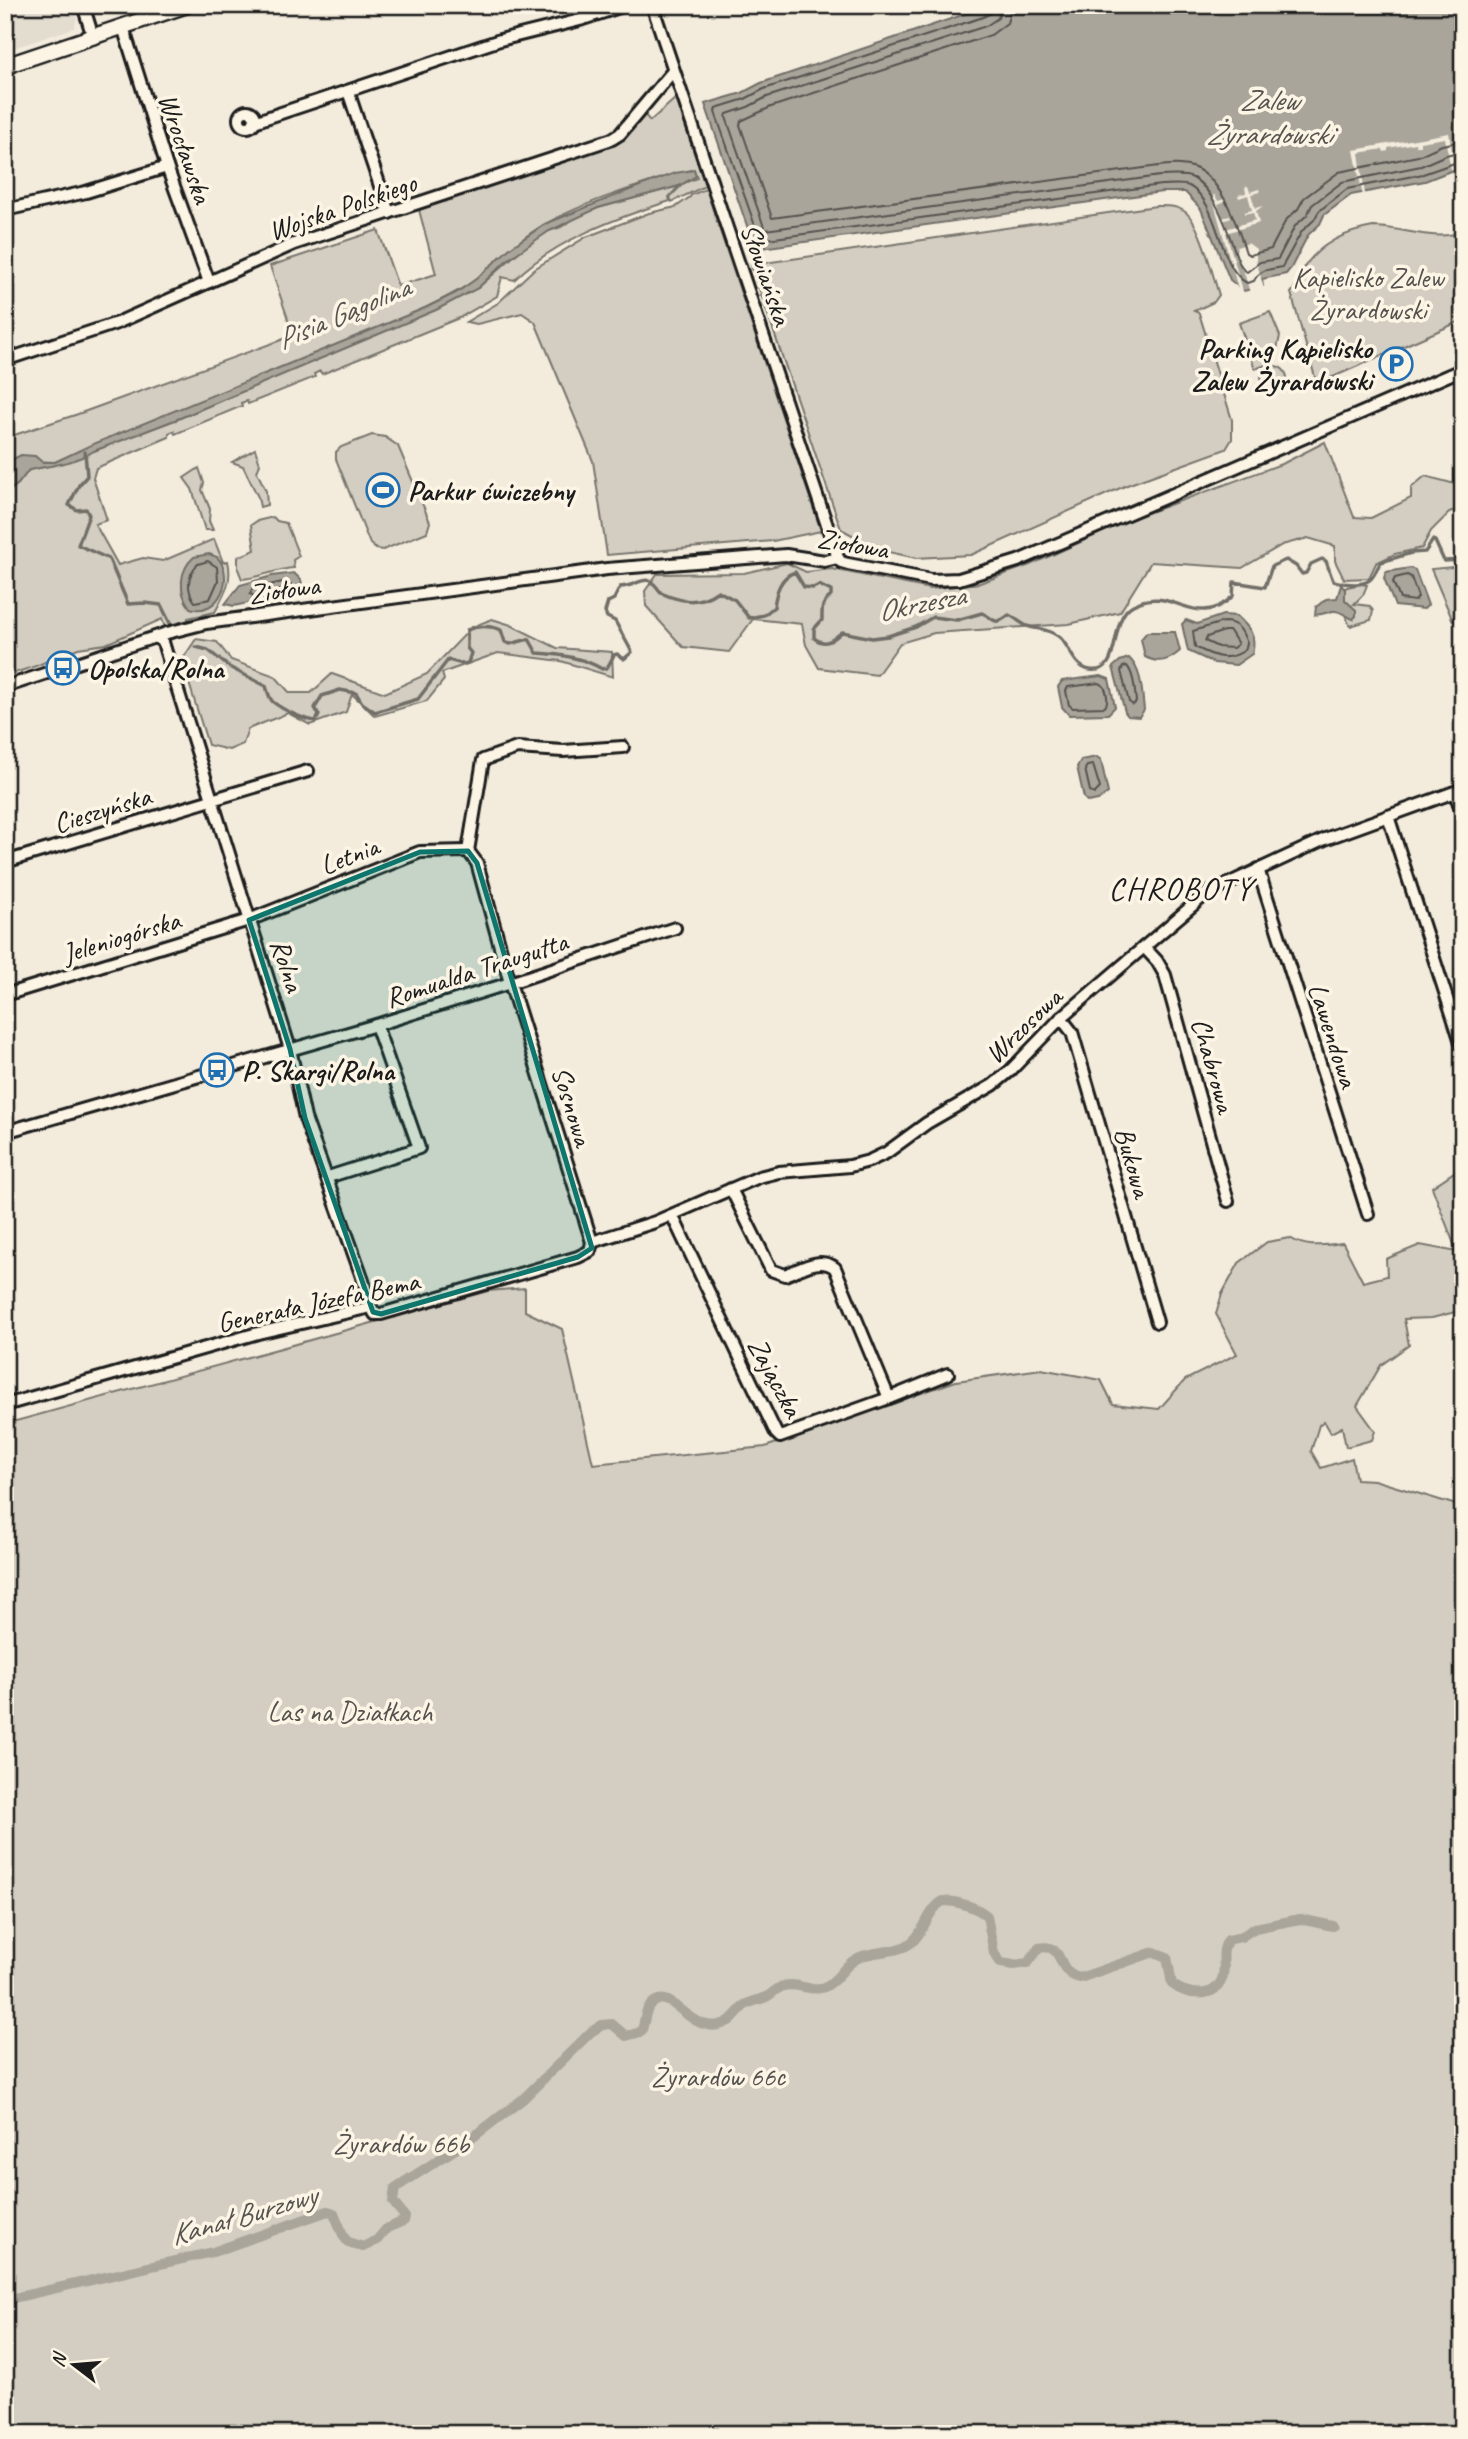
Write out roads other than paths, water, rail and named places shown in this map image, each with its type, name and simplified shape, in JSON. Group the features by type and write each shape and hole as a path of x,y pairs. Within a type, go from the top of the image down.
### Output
{"street":[{"path":"83,5 93,37"},
{"path":"5,66 187,5"},
{"path":"254,122 500,40 580,20 626,5"},
{"name":"Słowiańska","path":"652,5 838,558"},
{"name":"Wrocławska","path":"122,27 167,167 209,282"},
{"name":"Wojska Polskiego","path":"5,360 117,323 294,244 615,137 673,71"},
{"path":"348,91 389,214"},
{"path":"5,210 86,192 167,167"},
{"name":"Ziołowa","path":"5,687 193,625 607,569 786,555 825,561 838,558 848,564 931,580 959,579 1031,555 1463,369"},
{"name":"Rolna","path":"162,636 290,1049 305,1118 371,1307"},
{"path":"468,851 483,760 517,748 563,751 623,747"},
{"name":"Cieszyńska","path":"5,862 308,771"},
{"path":"1459,790 1463,816"},
{"name":"Wrzosowa","path":"592,1242 672,1215 731,1189 779,1172 850,1166 886,1153 927,1123 993,1085 1061,1018 1200,898 1325,839 1459,790"},
{"path":"1388,816 1462,1045"},
{"name":"Letnia","path":"249,920 420,852 468,851"},
{"name":"Sosnowa","path":"468,851 477,863 510,983 592,1242"},
{"name":"Lawendowa","path":"1258,869 1368,1214"},
{"name":"Jeleniogórska","path":"5,995 249,920"},
{"name":"Romualda Traugutta","path":"5,1132 376,1025 675,928"},
{"name":"Chabrowa","path":"1144,947 1165,975 1228,1202"},
{"name":"Bukowa","path":"1061,1018 1072,1032 1157,1322"},
{"path":"327,1177 419,1148 376,1025"},
{"path":"731,1189 771,1270 785,1275 819,1262 828,1262 835,1268 889,1398"},
{"name":"Zajączka","path":"672,1215 780,1437 948,1374"},
{"name":"Generała Józefa Bema","path":"5,1405 258,1333 371,1307 375,1314 387,1313 574,1258 590,1251 592,1242"}],"water":[{"name":"Zalew Żyrardowski","path":"992,5 1463,5 1463,166 1425,181 1351,195 1324,215 1320,224 1308,235 1286,274 1262,279 1263,286 1244,291 1230,280 1201,209 1185,192 1162,192 755,249 705,104"},
{"path":"694,170 696,176 679,186 598,208 549,231 506,261 478,288 436,310 78,459 29,470 18,484 5,494 5,475 11,460 21,455 35,456 42,462 55,462 425,308 456,293 476,279 510,248 545,224 675,173"},
{"path":"209,554 217,557 225,574 222,593 209,606 190,608 182,588 185,568 194,557"},
{"path":"1410,568 1415,570 1428,605 1424,609 1395,606 1384,578 1386,572"},
{"path":"294,573 301,580 304,591 234,606 225,604 240,585"},
{"path":"1341,585 1345,589 1345,600 1356,610 1356,616 1353,619 1334,611 1315,615 1316,607 1326,599 1337,598"},
{"path":"1223,615 1237,616 1253,637 1252,654 1236,665 1214,663 1188,651 1182,624 1186,620 1197,624"},
{"path":"1147,632 1175,632 1180,651 1164,660 1145,657 1141,639"},
{"path":"1129,658 1137,669 1141,682 1144,710 1139,717 1128,716 1125,712 1113,667"},
{"path":"1101,676 1109,679 1115,707 1108,714 1069,715 1062,707 1058,687 1062,681"},
{"path":"1097,757 1101,760 1108,793 1098,800 1088,802 1084,798 1077,767 1081,760"}],"waterway":[{"name":"Okrzesza","path":"85,452 87,476 69,505 77,510 86,509 89,515 78,545 109,559 128,604 161,605 170,623"},
{"name":"Okrzesza","path":"196,647 208,650 229,667 266,686 272,700 282,708 316,721 319,715 315,708 322,696 340,690 356,693 362,703 375,712 418,699 448,660 468,663 471,653 467,648 467,630 497,628 501,630 505,642 510,644 529,639 537,653 571,657 602,669 607,668 614,655 624,659 632,652 615,621 607,617 605,612 608,602 614,599 620,587 647,580 661,593 690,601 718,591 735,600 749,618 764,615 774,607 780,586 786,577 795,572 804,587 813,588 819,585 831,591 831,596 823,606 822,620 814,629 814,638 822,642 829,641 842,632 872,638 888,636 916,627 933,617 957,620 982,613 997,621 1009,615 1025,625 1058,636 1079,665 1090,670 1101,669 1107,664 1125,612 1133,605 1147,600 1160,600 1207,610 1219,606 1233,596 1234,582 1265,587 1272,566 1286,560 1302,574 1306,573 1311,564 1322,559 1326,561 1333,581 1360,583 1372,578 1381,562 1411,553 1425,552 1433,540 1444,561 1463,560"},
{"name":"Kanał Burzowy","path":"5,2300 213,2252 328,2211 334,2213 348,2242 363,2247 377,2240 387,2228 404,2221 405,2217 393,2202 395,2188 468,2141 523,2099 591,2032 602,2025 612,2024 626,2036 641,2032 649,2007 657,2000 666,2000 693,2019 715,2026 729,2021 747,2004 765,1998 781,1987 793,1985 822,1988 855,1960 865,1955 901,1948 912,1942 937,1905 943,1901 967,1905 987,1916 994,1953 1001,1963 1028,1963 1039,1948 1047,1947 1057,1954 1067,1971 1080,1978 1154,1952 1167,1957 1172,1984 1199,1994 1213,1990 1222,1979 1224,1950 1228,1940 1241,1937 1255,1928 1300,1919 1333,1926"}],"place":[{"name":"Parking Kąpielisko Zalew Żyrardowski","path":"1396,364"},
{"name":"Parkur ćwiczebny","path":"383,490"},
{"name":"Opolska/Rolna","path":"63,668"},
{"name":"P. Skargi/Rolna","path":"217,1070"}],"district":[{"name":"CHROBOTY","path":"1181,888"}],"park label":[{"name":"Kapielisko Zalew Żyrardowski","path":"1368,293"},
{"name":"Las na Działkach","path":"350,1711"},
{"name":"Żyrardów 66c","path":"718,2076"},
{"name":"Żyrardów 66b","path":"401,2143"}],"water label":[{"name":"Pisia Gągolina","path":"343,313"}]}
